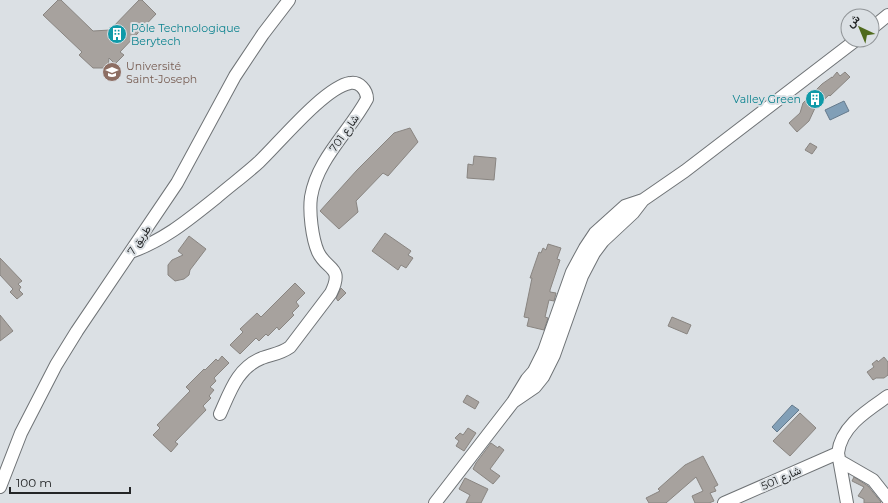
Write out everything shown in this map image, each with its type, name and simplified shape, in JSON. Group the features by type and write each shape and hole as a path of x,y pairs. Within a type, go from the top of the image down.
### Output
{"street":[{"name":"طريق 7","path":"0,487 21,434 56,365 77,331 177,184 235,76 263,34 289,0"},
{"path":"880,22 888,15"},
{"path":"435,503 534,371 544,351 567,284 585,248 595,234 625,206 644,200 685,171 846,48"},
{"name":"شارع 701","path":"131,252 157,241 192,217 259,162 331,92 350,83 356,83 364,90 367,95 367,99 324,164 313,188 311,200 312,222 316,245 319,254 334,271 337,278 335,286 331,294 290,347 283,352 262,358 250,364 240,373 233,384 220,414"},
{"path":"847,503 839,457 839,446 845,433 854,423 863,414 888,396"},
{"path":"839,457 873,480 888,499"},
{"name":"شارع 501","path":"724,503 839,457"}],"water":[{"path":"844,101 849,111 830,120 825,110"},
{"path":"792,405 799,410 777,432 772,427"}],"building":[{"name":"Pôle Technologique Berytech","path":"58,0 61,0 93,31 110,30 139,0 142,0 156,14 120,52 124,55 115,64 109,58 108,68 93,68 79,55 82,52 43,15"},
{"name":"Valley Green","path":"837,72 840,76 845,72 850,77 815,108 809,121 797,132 789,123 800,113 803,103 822,84 832,78"},
{"path":"410,128 418,142 388,176 383,173 356,201 358,212 339,229 320,211 357,170 394,133"},
{"path":"810,143 817,147 812,154 805,150"},
{"path":"474,156 496,158 494,180 467,178 468,164 473,165"},
{"path":"385,233 411,251 408,255 413,258 406,268 401,265 398,270 372,251"},
{"path":"189,236 206,249 190,270 189,275 184,279 175,281 168,275 168,265 172,260 183,255 178,251"},
{"path":"548,244 561,248 557,259 560,260 550,290 550,292 556,293 554,301 549,300 545,317 548,318 544,330 527,326 529,318 524,317 532,278 530,278 539,252 541,253 543,248 546,250"},
{"path":"0,258 22,281 18,284 21,287 19,290 23,294 17,299 10,292 13,289 0,275"},
{"path":"295,283 305,293 296,302 299,306 292,313 294,315 279,330 277,327 268,336 266,334 259,341 256,338 240,354 230,345 243,332 240,329 257,313 261,317"},
{"path":"341,288 346,293 338,301 336,298"},
{"path":"0,315 13,331 0,341"},
{"path":"672,317 691,325 687,334 668,326"},
{"path":"222,356 229,363 214,378 216,381 210,387 214,390 209,396 211,398 203,406 206,410 175,442 178,444 171,452 153,435 160,428 157,425 190,391 186,387 204,369 205,370 216,359 218,361"},
{"path":"884,357 888,362 888,375 884,378 876,378 873,380 867,372 874,367 872,364 877,360 878,362"},
{"path":"467,395 479,402 475,409 463,402"},
{"path":"800,413 816,428 790,456 773,441"},
{"path":"468,428 476,433 464,451 456,446 459,441 455,438 460,433 463,435"},
{"path":"491,443 504,450 490,469 500,476 493,484 473,469"},
{"path":"703,456 718,485 714,487 716,491 710,493 714,501 709,503 695,503 692,496 703,491 696,477 666,503 649,503 646,498 660,491 658,489 685,465"},
{"path":"854,477 868,486 881,502 864,503 864,499 858,496 864,487 852,481"},
{"path":"465,478 488,489 481,503 466,503 470,495 459,489"}],"place":[{"name":"Pôle Technologique Berytech","path":"117,34"},
{"name":"Université Saint-Joseph","path":"112,72"},
{"name":"Valley Green","path":"815,99"}]}
